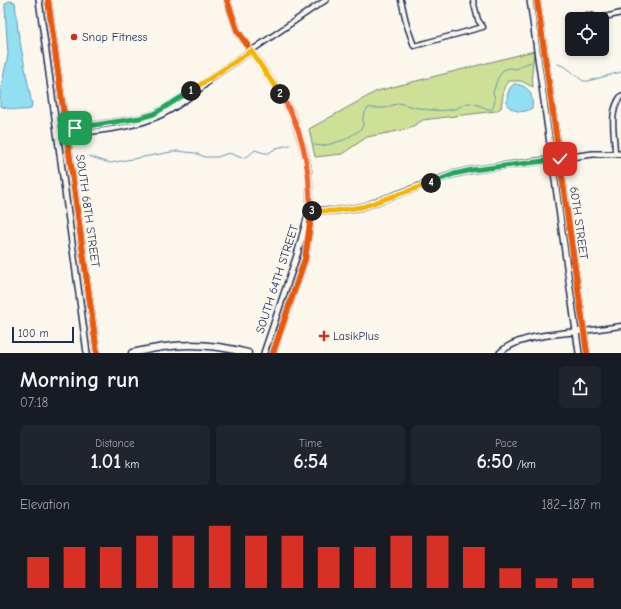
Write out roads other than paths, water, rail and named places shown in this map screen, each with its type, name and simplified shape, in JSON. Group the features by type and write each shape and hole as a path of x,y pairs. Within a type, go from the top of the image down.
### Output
{"main road":[{"path":"132,353 183,344 216,346 248,353"}],"street":[{"name":"SOUTH 68TH STREET","path":"39,0 87,353"},
{"name":"SOUTH 68TH STREET","path":"48,0 97,353"},
{"name":"SOUTH 64TH STREET","path":"227,0 237,30 283,98 297,127 306,157 309,174 310,224 305,259 273,353"},
{"path":"67,132 140,124 154,119 193,95 217,74 326,0"},
{"path":"401,0 407,26 414,46 483,26 478,20 473,0"},
{"name":"60TH STREET","path":"530,0 579,353"},
{"name":"60TH STREET","path":"536,0 587,353"},
{"path":"609,16 621,13"},
{"path":"615,154 613,115 615,106 621,96"},
{"path":"310,210 334,211 368,206 454,174 484,168 593,154 621,154"},
{"name":"SOUTH 64TH STREET","path":"264,353 297,255 310,210"},
{"path":"500,353 511,345 545,336 621,326"}],"water":[{"path":"9,1 15,2 18,31 32,105 31,109 16,110 0,106 0,91 8,55 5,4"},
{"path":"514,84 523,86 529,91 532,98 532,108 529,110 522,112 507,105 507,96"}],"waterway":[{"path":"314,145 323,146 344,140 360,130 363,126 363,116 368,108 385,108 399,103 419,108 447,110 471,103 491,110 495,102 493,93 497,80 503,70 510,68 517,69 531,62"},
{"path":"558,64 567,68 583,81 621,72"},
{"path":"88,156 110,163 177,151 195,153 205,157 217,157 229,153 242,158 248,156 255,150 269,153 276,148 290,145"}],"place":[{"name":"Snap Fitness","path":"74,37"},
{"name":"LasikPlus","path":"324,336"}]}
